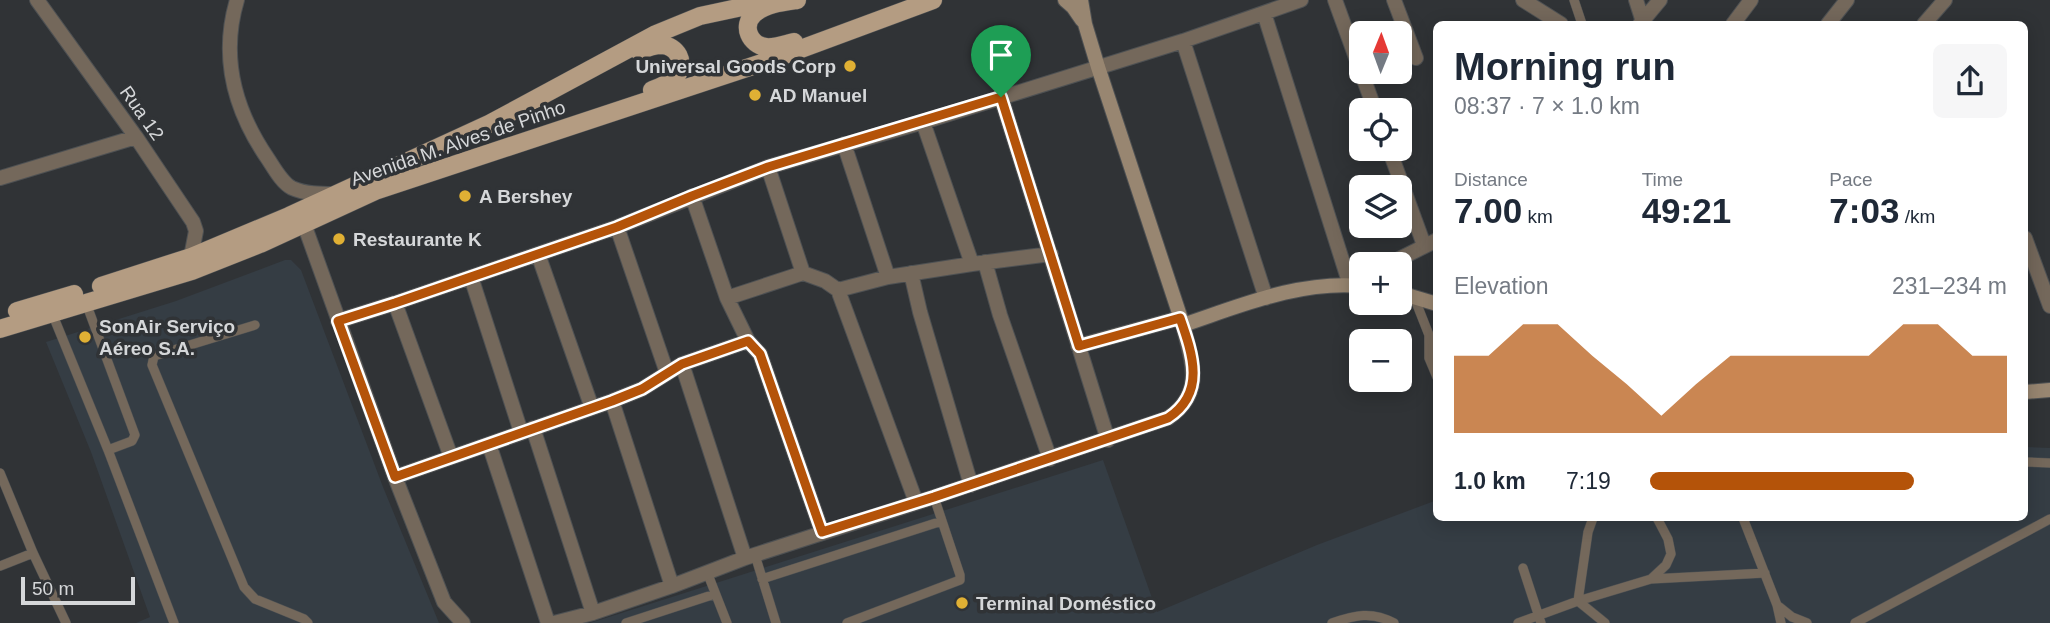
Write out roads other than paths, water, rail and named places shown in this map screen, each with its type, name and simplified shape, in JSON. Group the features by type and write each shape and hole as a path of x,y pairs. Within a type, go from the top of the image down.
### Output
{"main road":[{"name":"Avenida M. Alves de Pinho","path":"0,316 191,257 289,216 489,124 656,34 700,16 775,0"},
{"path":"796,0 767,6 754,14 747,28 755,43 763,47 774,47 875,20"},
{"name":"Avenida M. Alves de Pinho","path":"0,329 192,271 260,244 375,191 771,60 933,0"},
{"path":"556,89 653,46 664,45 674,49 680,57 678,74 662,86 565,127"}],"street":[{"name":"Rua 12","path":"37,0 136,137 193,222 196,230 191,257"},
{"path":"237,0 229,63 244,117 276,172 291,187 313,194 336,194"},
{"path":"1065,0 1085,24"},
{"path":"554,623 593,613 750,556 1108,440 1168,418 1185,403 1194,380 1182,321 1098,67 1081,0"},
{"path":"338,321 617,227 768,167 1182,41 1301,0"},
{"path":"1335,0 1371,98"},
{"path":"1394,0 1416,58"},
{"path":"1523,0 1556,21"},
{"path":"1636,0 1641,21"},
{"path":"1643,21 1660,0"},
{"path":"1735,21 1751,0"},
{"path":"1830,21 1847,0"},
{"path":"1927,21 1945,0"},
{"path":"1264,13 1349,264"},
{"path":"1182,41 1266,298"},
{"path":"1001,97 1108,440"},
{"path":"923,122 1000,315 1050,459"},
{"path":"0,178 136,137"},
{"path":"844,144 888,277"},
{"path":"1394,161 1431,243 1412,253"},
{"path":"768,167 803,272"},
{"path":"692,196 727,298 748,341 760,354 822,532"},
{"path":"304,224 395,477 444,602 464,623"},
{"path":"617,227 667,373"},
{"path":"2028,246 2050,306"},
{"path":"538,254 592,408"},
{"path":"838,290 911,273 1051,254"},
{"path":"727,298 803,272 838,290 916,502"},
{"path":"911,273 971,485"},
{"path":"471,277 593,613"},
{"path":"1079,346 1298,289 1349,285"},
{"path":"1412,296 1433,303"},
{"path":"395,303 451,457"},
{"path":"395,477 612,401 642,389 682,364 748,341"},
{"path":"682,364 750,556"},
{"path":"2028,392 2050,390"},
{"path":"612,401 672,586"},
{"path":"489,443 548,623"}],"lane":[{"path":"1574,0 1581,21"},
{"path":"86,303 135,435 132,441 108,450"},
{"path":"1412,304 1429,335 1429,358 1433,368"},
{"path":"52,313 174,623"},
{"path":"256,325 154,356 152,365 244,587 256,599 308,623"},
{"path":"2028,462 2050,463"},
{"path":"0,473 66,623"},
{"path":"847,623 958,581 960,575 934,497"},
{"path":"1855,623 2050,519"},
{"path":"762,579 942,521"},
{"path":"1578,601 1592,521"},
{"path":"1651,579 1666,565 1671,554 1668,539 1659,521"},
{"path":"1744,521 1777,605 1781,623"},
{"path":"0,566 33,553"},
{"path":"750,556 762,579 776,623"},
{"path":"1523,568 1539,619"},
{"path":"707,572 727,623"},
{"path":"1518,623 1539,619 1578,601 1651,579 1765,573"},
{"path":"626,623 715,594"},
{"path":"1578,601 1605,623"},
{"path":"1777,605 1792,617 1807,623"},
{"path":"1332,623 1357,615 1381,616 1394,623"}],"place":[{"name":"Universal Goods Corp","path":"850,66"},
{"name":"AD Manuel","path":"755,95"},
{"name":"A Bershey","path":"465,196"},
{"name":"Restaurante K","path":"339,239"},
{"name":"SonAir Serviço Aéreo S.A.","path":"85,337"},
{"name":"Terminal Doméstico","path":"962,603"}]}
